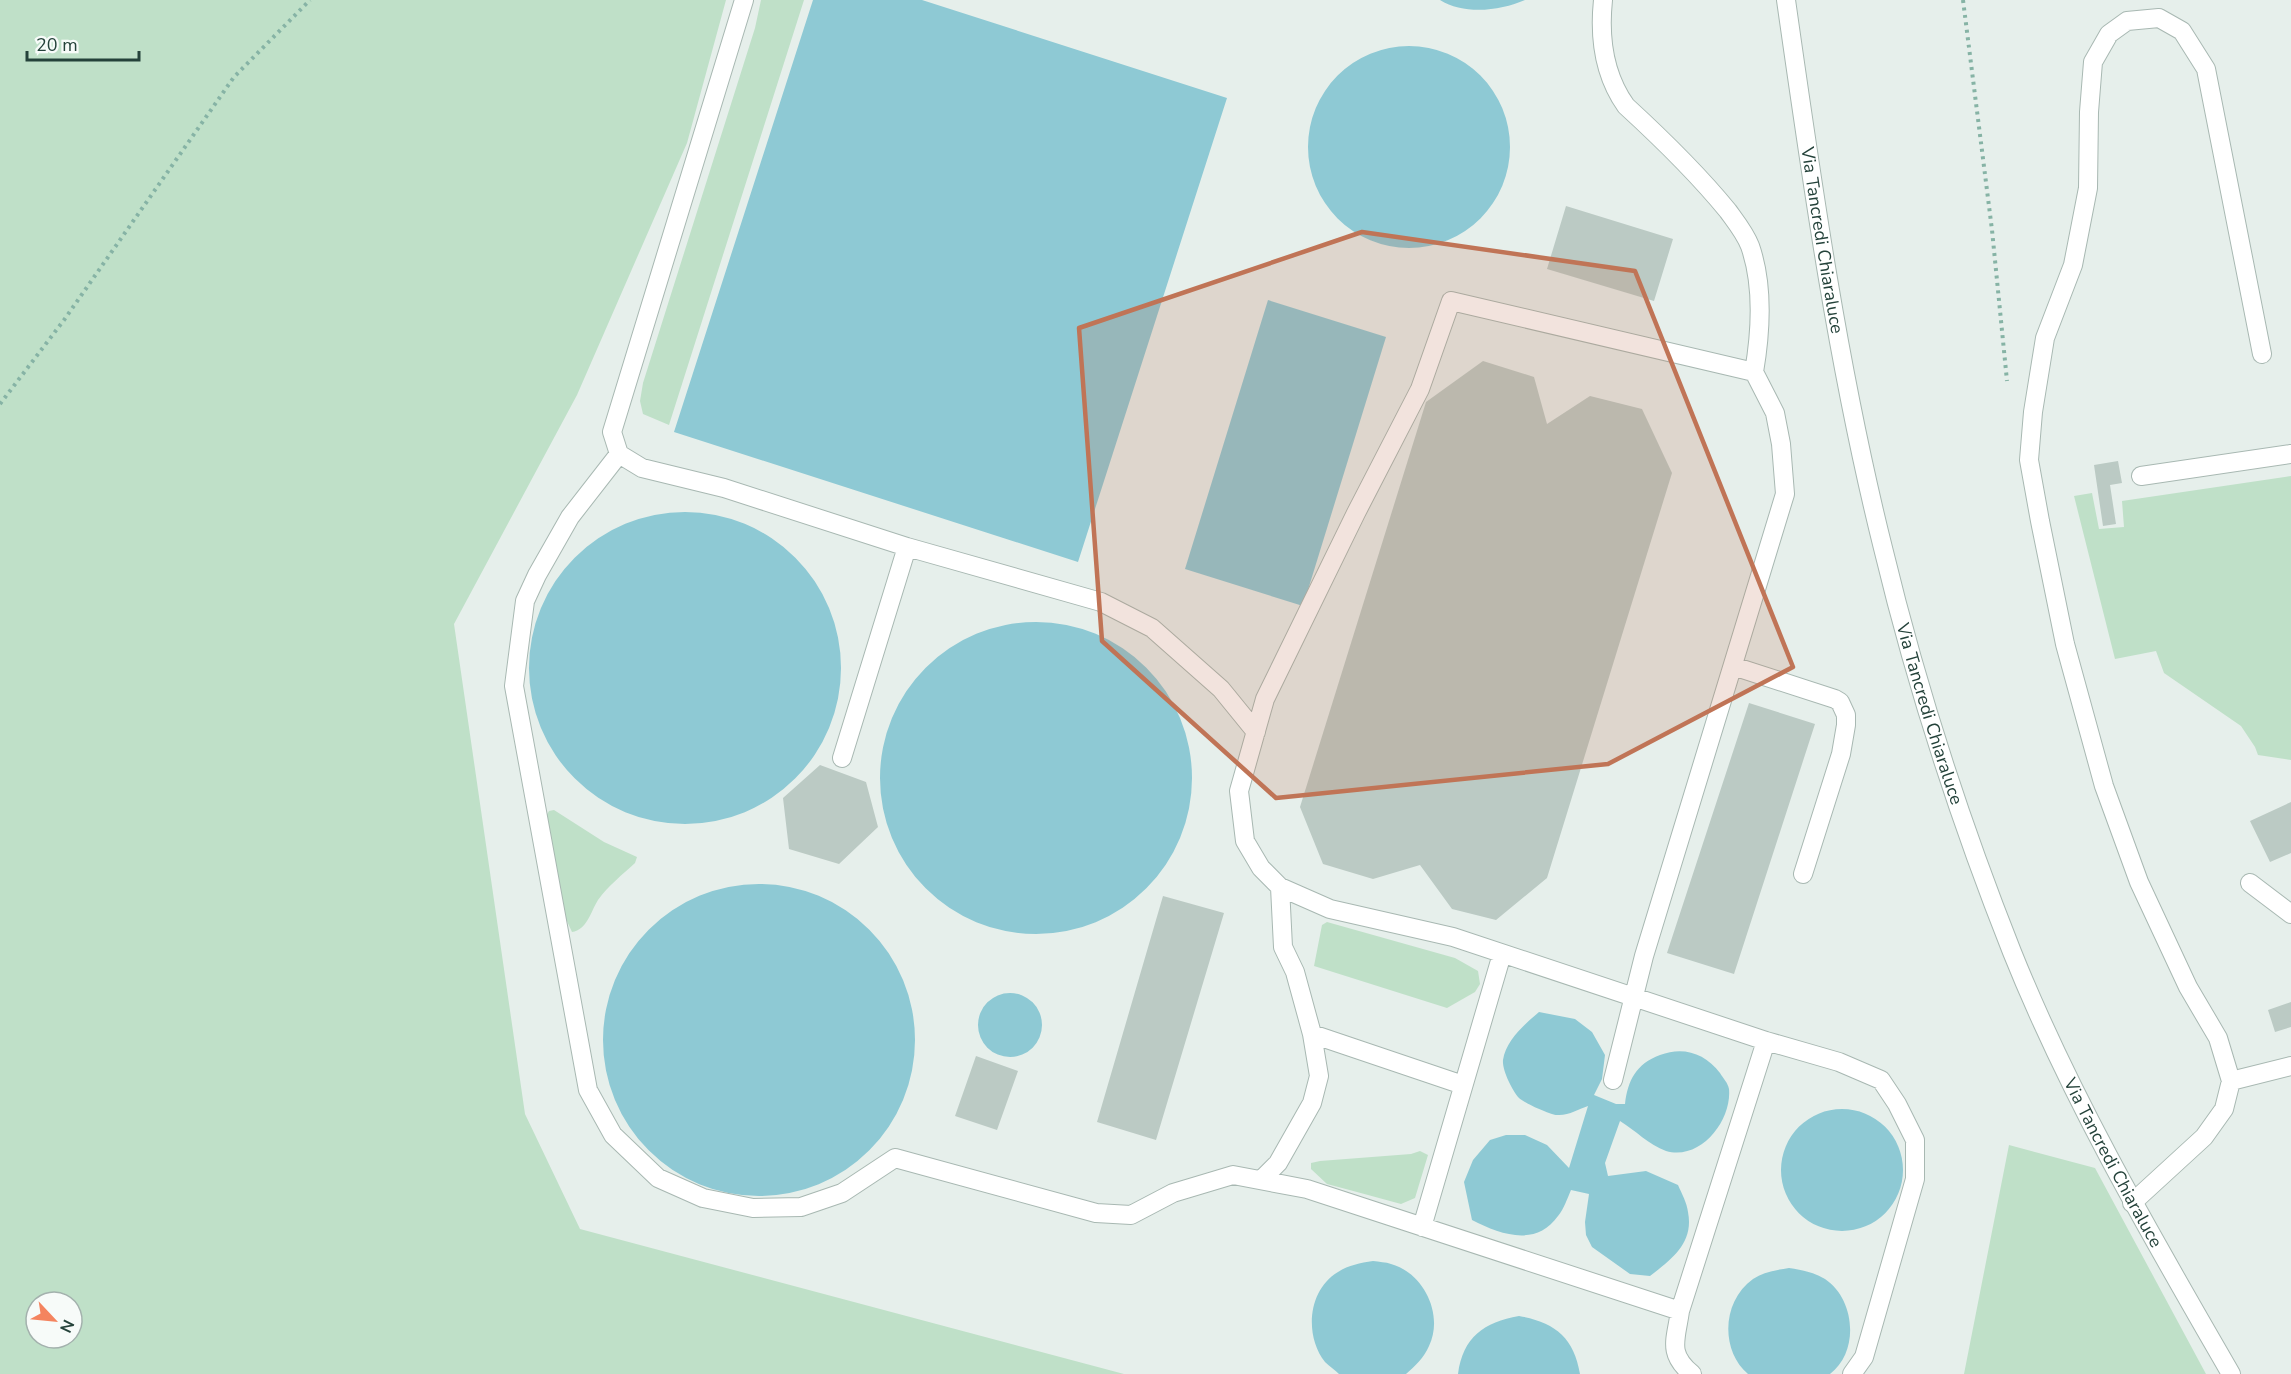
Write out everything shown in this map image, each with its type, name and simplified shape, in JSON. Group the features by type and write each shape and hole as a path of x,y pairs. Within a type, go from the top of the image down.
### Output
{"street":[{"path":"744,0 612,432 619,454 642,468 724,488 907,547 1101,602 1152,628 1221,689 1256,732"},
{"path":"1603,0 1601,25 1607,72 1615,91 1626,106 1710,189 1742,229 1749,244 1760,295 1759,332 1754,372 1774,413 1781,444 1785,494 1633,997 1613,1080"},
{"name":"Via Tancredi Chiaraluce","path":"1786,0 1807,151 1841,349 1869,488 1897,604 1941,751 2013,953 2062,1065 2132,1203 2231,1374"},
{"path":"2132,1203 2204,1137 2224,1109 2232,1081 2218,1038 2188,987 2139,882 2104,786 2065,644 2030,460 2033,412 2045,338 2073,265 2088,188 2089,112 2093,63 2109,34 2127,21 2159,18 2182,31 2206,69 2262,354"},
{"path":"1754,372 1451,301 1420,389 1265,699 1239,791 1245,841 1262,867 1280,887 1330,909 1453,937 1766,1041 1839,1062 1881,1080 1897,1104 1915,1140 1915,1179 1864,1357 1852,1374"},
{"path":"619,454 570,517 537,575 525,602 514,686 588,1089 614,1136 658,1178 703,1198 753,1208 801,1208 842,1193 895,1158 1096,1213 1131,1215 1173,1193 1233,1175 1307,1188 1680,1311"},
{"path":"2140,476 2291,454"},
{"path":"842,758 907,547"},
{"path":"1733,666 1836,699 1844,708 1846,725 1841,754 1803,874"},
{"path":"2250,883 2291,914"},
{"path":"1261,1180 1278,1162 1312,1103 1319,1076 1312,1034 1295,972 1283,947 1280,887"},
{"path":"1422,1227 1502,954"},
{"path":"1312,1034 1463,1085"},
{"path":"1692,1374 1681,1365 1674,1351 1680,1311 1766,1041"},
{"path":"2232,1081 2291,1066"}],"path":[{"path":"0,404 64,320 234,77 309,0"},
{"path":"1963,0 1992,230 2008,386"}],"highlighted area":[{"path":"1362,232 1635,271 1793,667 1608,764 1276,798 1102,641 1079,328"}],"green space":[{"path":"0,0 726,0 687,143 577,395 454,624 525,1114 580,1229 1124,1374 0,1374"},
{"path":"761,0 804,0 669,425 643,414 640,401 643,383 755,28"},
{"path":"2291,476 2291,760 2258,755 2241,726 2164,673 2156,651 2115,659 2074,496 2092,493 2099,529 2124,527 2122,501"},
{"path":"554,810 604,842 637,857 635,863 598,900 585,924 572,932 566,919 545,818 549,811"},
{"path":"1327,922 1455,958 1478,971 1480,984 1475,992 1447,1008 1314,966 1322,925"},
{"path":"2009,1145 2095,1168 2206,1374 1964,1374"},
{"path":"1420,1151 1428,1155 1415,1198 1401,1204 1327,1184 1311,1169 1311,1163 1320,1161 1411,1154"}],"water":[{"path":"813,0 922,0 1227,98 1078,562 674,432"},
{"path":"1440,0 1525,0 1505,7 1482,10 1460,8"},
{"path":"1409,46 1429,48 1448,54 1465,63 1487,83 1502,108 1508,127 1510,147 1508,167 1502,186 1493,203 1473,225 1448,240 1429,246 1409,248 1389,246 1370,240 1353,231 1331,211 1316,186 1310,167 1308,147 1310,127 1316,108 1325,91 1345,69 1370,54 1389,48"},
{"path":"1268,300 1386,337 1303,606 1185,569"},
{"path":"685,512 715,515 759,530 784,547 806,569 823,594 829,608 838,638 841,668 838,698 823,742 806,767 784,789 759,806 745,812 715,821 685,824 655,821 611,806 586,789 564,767 547,742 541,728 532,698 529,668 532,638 547,594 564,569 586,547 611,530 625,524 655,515"},
{"path":"1036,622 1066,625 1110,640 1135,657 1157,679 1174,704 1180,718 1189,748 1192,778 1189,808 1174,852 1157,877 1135,899 1110,916 1096,922 1066,931 1036,934 1006,931 962,916 937,899 915,877 898,852 892,838 883,808 880,778 883,748 898,704 915,679 937,657 962,640 976,634 1006,625"},
{"path":"759,884 789,887 833,902 858,919 880,941 897,966 903,980 912,1010 915,1040 912,1070 897,1114 880,1139 858,1161 833,1178 819,1184 789,1193 759,1196 729,1193 685,1178 660,1161 638,1139 621,1114 615,1100 606,1070 603,1040 606,1010 621,966 638,941 660,919 685,902 699,896 729,887"},
{"path":"1010,993 1022,995 1033,1002 1040,1013 1042,1025 1040,1037 1033,1048 1022,1055 1010,1057 998,1055 987,1048 980,1037 978,1025 980,1013 987,1002 998,995"},
{"path":"1539,1012 1575,1019 1592,1032 1605,1055 1602,1079 1594,1095 1616,1104 1625,1104 1628,1087 1639,1068 1652,1059 1669,1052 1685,1051 1708,1060 1728,1085 1729,1101 1720,1125 1702,1144 1691,1150 1666,1151 1620,1121 1605,1163 1608,1176 1646,1171 1678,1185 1687,1209 1689,1223 1684,1241 1673,1256 1650,1276 1630,1274 1592,1247 1586,1235 1585,1222 1589,1194 1571,1190 1562,1210 1549,1226 1529,1235 1506,1234 1472,1220 1464,1182 1473,1160 1490,1140 1506,1135 1525,1135 1547,1145 1569,1168 1588,1106 1557,1115 1532,1106 1516,1094 1503,1064 1505,1053 1512,1039"},
{"path":"1842,1109 1865,1114 1876,1119 1885,1127 1893,1136 1898,1147 1903,1170 1898,1193 1893,1204 1885,1213 1876,1221 1865,1226 1842,1231 1819,1226 1808,1221 1799,1213 1791,1204 1786,1193 1781,1170 1786,1147 1791,1136 1799,1127 1808,1119 1819,1114"},
{"path":"1373,1261 1389,1263 1413,1276 1428,1297 1434,1321 1433,1334 1425,1354 1406,1374 1339,1374 1325,1362 1314,1339 1312,1314 1315,1301 1320,1290 1338,1272"},
{"path":"1789,1268 1825,1279 1843,1299 1850,1325 1850,1339 1846,1352 1840,1364 1830,1374 1748,1374 1739,1364 1729,1339 1730,1312 1743,1288 1753,1279 1766,1273"},
{"path":"1519,1316 1542,1322 1560,1333 1573,1350 1580,1374 1458,1374 1465,1350 1477,1333 1495,1322"}],"building":[{"path":"1566,206 1673,239 1654,301 1547,269"},
{"path":"1483,361 1534,377 1547,424 1590,396 1642,409 1672,473 1547,878 1496,920 1452,909 1420,865 1373,879 1323,864 1300,807 1426,402"},
{"path":"2118,461 2122,483 2110,485 2116,524 2103,526 2094,465"},
{"path":"1749,703 1815,724 1734,974 1667,953"},
{"path":"820,765 866,782 878,827 839,864 789,849 783,798"},
{"path":"2291,802 2291,853 2270,862 2250,821"},
{"path":"1163,896 1224,913 1156,1140 1097,1122"},
{"path":"2291,1002 2291,1027 2275,1032 2268,1010"},
{"path":"976,1056 1018,1071 997,1130 955,1116"}]}
